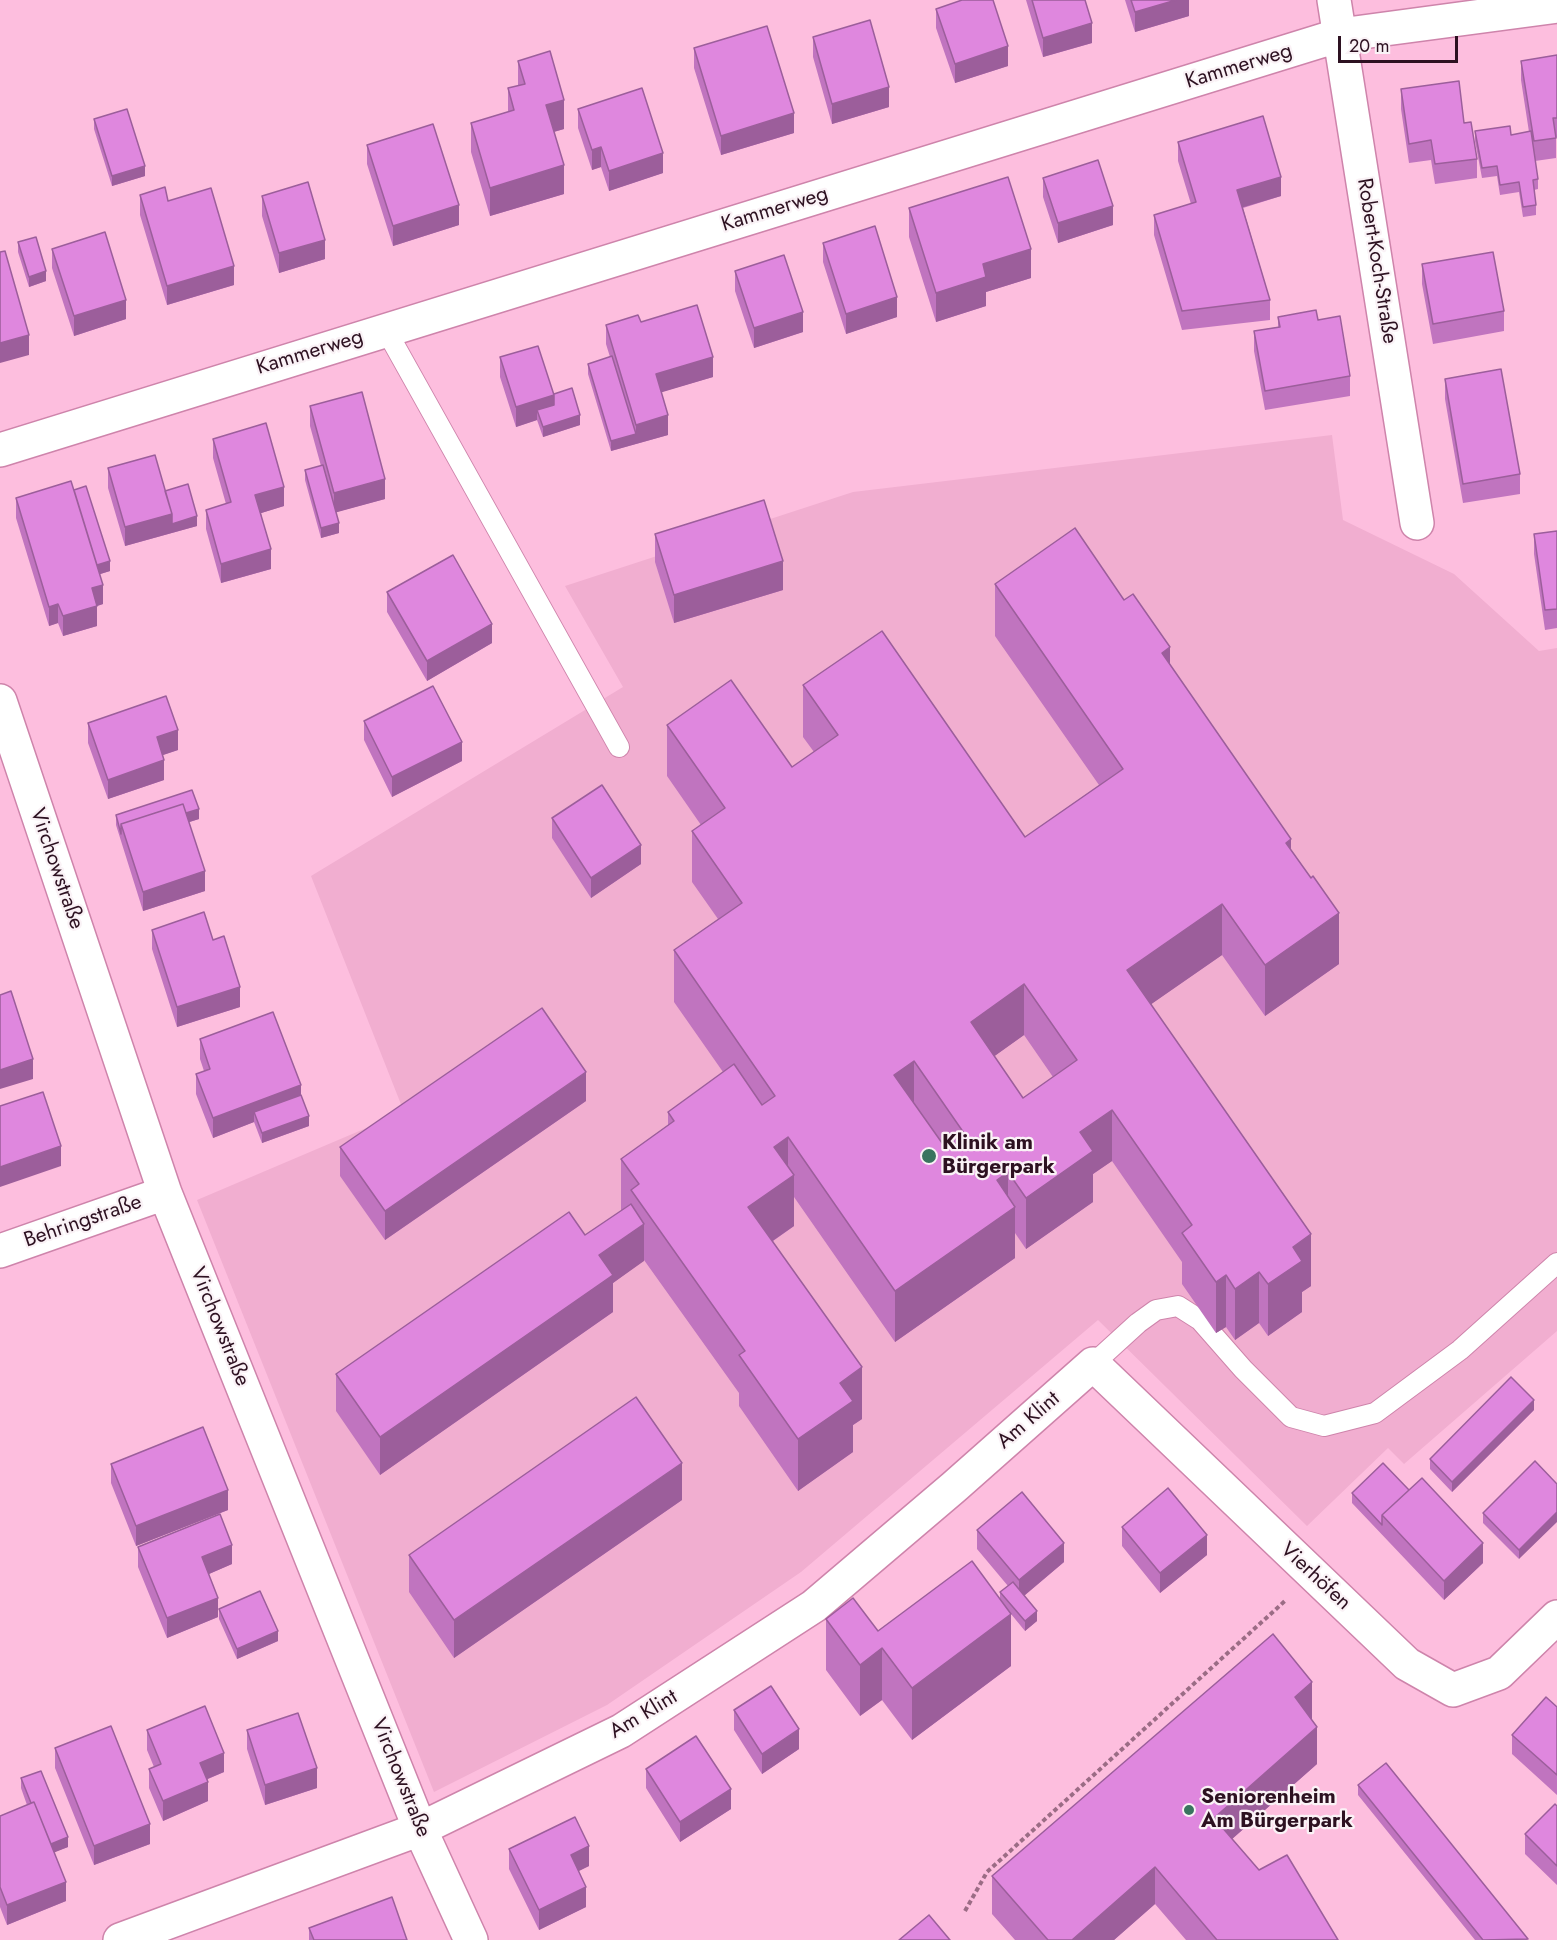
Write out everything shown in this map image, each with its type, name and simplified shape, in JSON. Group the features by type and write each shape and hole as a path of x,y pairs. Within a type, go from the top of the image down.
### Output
{"street":[{"name":"Robert-Koch-Straße","path":"1334,0 1418,523"},
{"name":"Kammerweg","path":"0,450 1340,35 1557,6"},
{"name":"Virchowstraße","path":"0,701 165,1193 420,1829 471,1940"},
{"name":"Behringstraße","path":"0,1251 165,1193"},
{"name":"Am Klint","path":"120,1940 420,1829 621,1731 814,1606 1093,1365"},
{"name":"Vierhöfen","path":"1093,1365 1407,1664 1453,1690 1499,1673 1557,1617"}],"lane":[{"path":"386,330 620,747"},
{"path":"1093,1365 1138,1323 1156,1310 1178,1306 1200,1320 1243,1369 1291,1418 1324,1426 1375,1413 1460,1350 1557,1263"}],"path":[{"path":"965,1911 987,1872 1313,1576"}],"shaded area":[{"name":"Klinik am Bürgerpark","path":"1332,435 1343,520 1454,574 1539,651 1557,648 1557,1331 1404,1464 1388,1448 1307,1526 1098,1320 801,1572 607,1705 434,1792 197,1200 404,1112 311,876 623,687 565,586 853,492"}],"building":[{"path":"962,0 993,0 1008,46 955,64 936,9"},
{"path":"1032,0 1085,0 1092,23 1043,38"},
{"path":"1131,0 1176,0 1135,12"},
{"path":"870,20 889,87 832,104 813,37"},
{"path":"767,26 794,113 721,136 694,48"},
{"path":"550,51 564,100 546,105 564,165 490,188 471,123 514,110 508,88 525,84 518,61"},
{"path":"1557,55 1557,118 1553,118 1556,138 1534,141 1521,61"},
{"path":"1459,81 1464,123 1471,122 1477,159 1435,164 1431,140 1409,144 1401,89"},
{"path":"642,88 663,153 609,171 601,147 592,150 578,109"},
{"path":"127,109 145,166 112,176 94,119"},
{"path":"1263,116 1281,177 1237,190 1270,300 1182,311 1154,215 1196,202 1178,142"},
{"path":"433,124 459,205 393,226 367,145"},
{"path":"1510,126 1511,135 1531,131 1538,179 1533,180 1536,205 1523,207 1519,182 1500,185 1497,166 1482,168 1475,131"},
{"path":"1098,160 1113,206 1058,223 1043,178"},
{"path":"1008,177 1031,249 983,264 986,277 936,293 909,208"},
{"path":"308,182 325,240 279,253 262,196"},
{"path":"165,187 168,201 211,188 234,266 167,286 140,195"},
{"path":"875,226 897,297 846,314 823,243"},
{"path":"105,232 126,300 74,316 52,249"},
{"path":"36,237 46,271 29,277 18,242"},
{"path":"5,251 29,335 0,343 0,252"},
{"path":"1493,252 1504,311 1433,324 1422,264"},
{"path":"784,255 803,312 754,328 735,271"},
{"path":"697,305 713,357 656,374 668,415 636,425 606,325 638,315 641,322"},
{"path":"1316,310 1318,320 1340,316 1350,376 1265,391 1254,331 1280,327 1278,317"},
{"path":"538,346 554,395 516,407 500,357"},
{"path":"612,356 636,434 611,441 588,364"},
{"path":"1501,369 1520,474 1463,484 1445,379"},
{"path":"572,388 580,415 543,427 537,410 554,405 554,394"},
{"path":"362,392 385,479 334,493 310,406"},
{"path":"266,423 284,487 255,495 271,549 221,564 206,510 231,502 213,439"},
{"path":"155,455 172,514 125,527 108,468"},
{"path":"323,465 339,523 321,528 305,470"},
{"path":"71,481 103,585 92,588 97,606 63,616 58,604 49,607 16,498"},
{"path":"188,484 197,516 172,524 172,514 165,491"},
{"path":"86,486 110,561 97,565 74,490"},
{"path":"764,500 783,561 674,595 655,534"},
{"path":"1075,528 1124,600 1133,594 1170,647 1162,653 1291,839 1286,843 1339,913 1265,965 1222,904 1127,970 1311,1234 1293,1247 1302,1261 1268,1284 1259,1272 1235,1289 1226,1275 1216,1282 1182,1233 1192,1225 1112,1110 1080,1132 1093,1151 1026,1198 1008,1172 997,1180 1015,1207 895,1291 788,1137 774,1147 794,1175 748,1207 862,1367 840,1383 853,1401 798,1439 739,1355 745,1351 631,1190 639,1184 621,1159 674,1121 668,1112 734,1064 762,1105 775,1096 674,950 742,903 692,831 725,808 667,725 731,680 792,767 838,735 803,685 882,631 1025,837 1123,769 995,584","holes":["1024,984 1077,1060 1023,1098 971,1022","914,1061 966,1136 947,1150 894,1075"]},
{"path":"1557,531 1557,609 1545,610 1534,534"},
{"path":"453,555 492,624 427,661 387,592"},
{"path":"433,686 462,742 392,777 364,721"},
{"path":"166,696 178,730 157,737 164,760 108,780 88,723"},
{"path":"602,785 641,845 591,878 552,818"},
{"path":"192,790 199,809 186,813 183,804 121,824 121,834 116,815"},
{"path":"183,804 205,871 143,892 121,824"},
{"path":"204,912 213,940 224,936 240,987 177,1007 152,930"},
{"path":"11,991 33,1059 0,1070 0,995"},
{"path":"542,1008 586,1072 385,1211 340,1147"},
{"path":"273,1012 301,1085 213,1118 196,1074 210,1069 200,1039"},
{"path":"43,1092 61,1146 0,1167 0,1106"},
{"path":"301,1095 309,1116 262,1133 254,1112"},
{"path":"631,1204 644,1224 599,1255 613,1275 380,1437 336,1374 569,1212 585,1235"},
{"path":"1511,1377 1534,1400 1452,1482 1430,1459"},
{"path":"636,1397 682,1463 454,1620 409,1555"},
{"path":"203,1427 228,1490 136,1526 111,1464"},
{"path":"1535,1461 1557,1484 1557,1512 1519,1550 1483,1513"},
{"path":"1383,1463 1409,1490 1382,1515 1382,1525 1352,1493"},
{"path":"1422,1478 1483,1543 1444,1581 1382,1515"},
{"path":"1168,1488 1207,1535 1160,1573 1122,1527"},
{"path":"1022,1492 1064,1543 1019,1580 977,1530"},
{"path":"220,1514 232,1545 202,1557 218,1598 167,1618 138,1547"},
{"path":"972,1561 1011,1614 912,1688 882,1648 860,1665 826,1619 853,1598 878,1631"},
{"path":"1013,1582 1037,1611 1025,1621 1000,1592"},
{"path":"260,1591 278,1631 237,1649 219,1609"},
{"name":"Seniorenheim Am Bürgerpark","path":"1273,1634 1312,1682 1295,1697 1317,1727 1214,1818 1259,1870 1287,1855 1338,1940 1217,1940 1155,1867 1072,1940 1048,1940 992,1876"},
{"path":"771,1686 799,1729 762,1754 734,1710"},
{"path":"1546,1697 1557,1707 1557,1775 1512,1735"},
{"path":"205,1706 224,1753 200,1763 208,1782 163,1801 149,1769 161,1764 147,1730"},
{"path":"298,1713 317,1768 265,1785 247,1730"},
{"path":"111,1726 150,1824 94,1846 55,1748"},
{"path":"696,1736 731,1789 680,1822 646,1769"},
{"path":"1386,1763 1528,1939 1483,1940 1358,1785"},
{"path":"41,1771 68,1837 51,1844 34,1802 31,1803 21,1778"},
{"path":"34,1802 66,1882 7,1905 0,1887 0,1816"},
{"path":"1555,1804 1557,1806 1557,1866 1525,1834"},
{"path":"575,1817 589,1846 571,1855 586,1887 539,1910 509,1849"},
{"path":"392,1897 407,1940 314,1940 309,1928"},
{"path":"929,1915 950,1940 899,1940"}],"place":[{"name":"Klinik am Bürgerpark","path":"929,1156"},
{"name":"Seniorenheim Am Bürgerpark","path":"1189,1810"}]}
